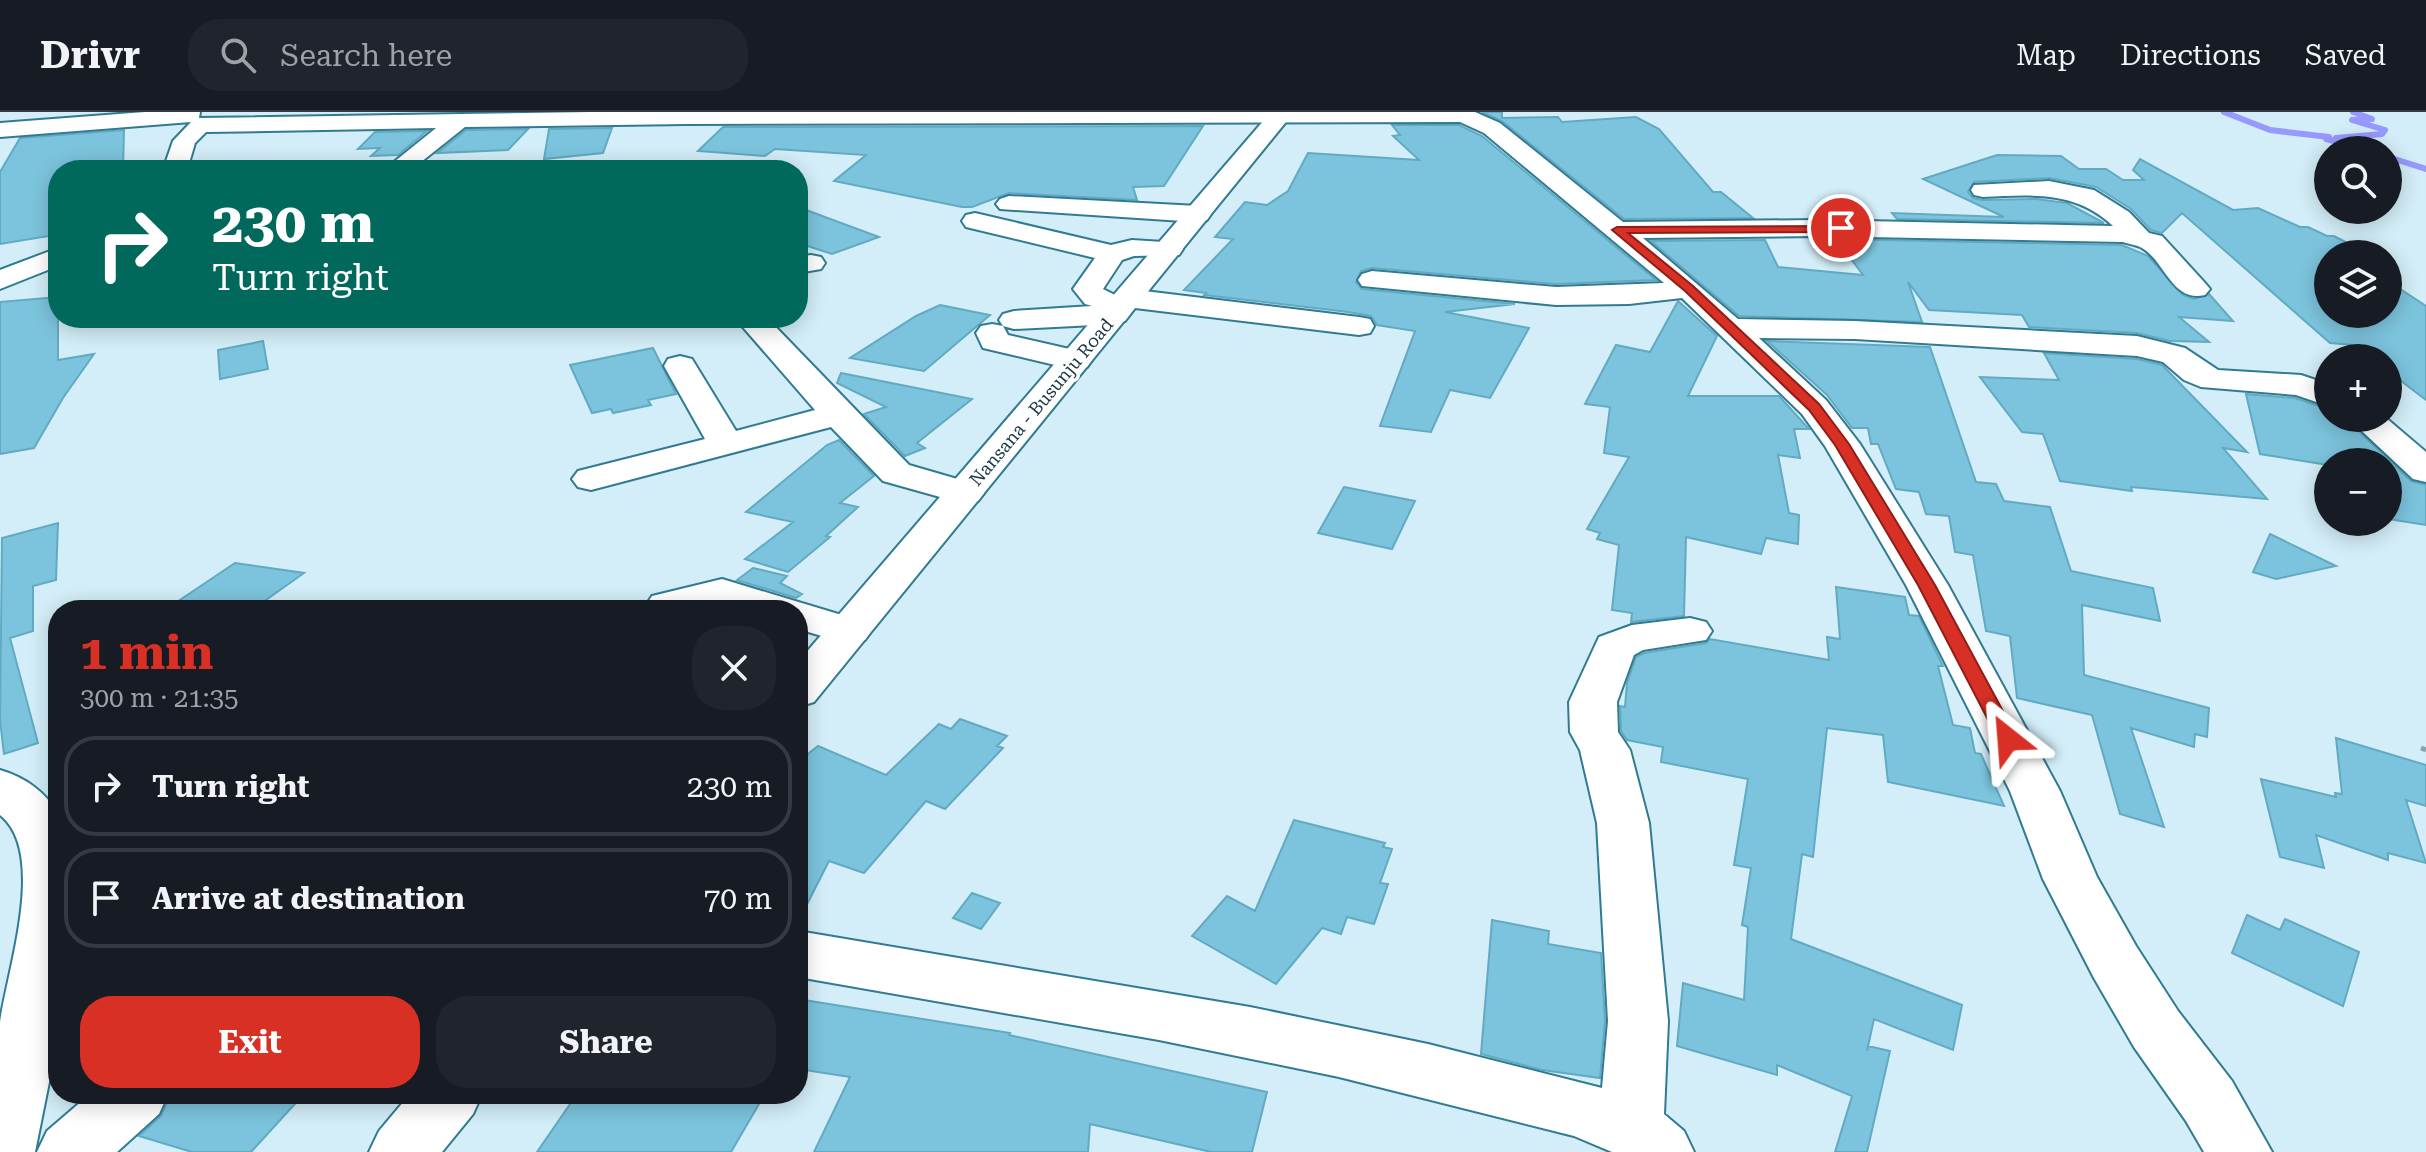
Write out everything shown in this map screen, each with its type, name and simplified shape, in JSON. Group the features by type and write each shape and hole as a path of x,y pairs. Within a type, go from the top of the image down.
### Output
{"street":[{"name":"Nansana - Busunju Road","path":"808,680 1282,113"},
{"path":"0,130 193,117 459,121 558,116 1464,115 1492,128 1689,289 1814,407 1856,468 1927,585 2028,777 2070,879 2115,962 2156,1029 2209,1101 2239,1152"},
{"path":"178,160 193,117"},
{"path":"409,160 459,121"},
{"path":"1088,208 1100,184"},
{"path":"1983,190 2059,187 2072,190 2122,217 2138,236"},
{"path":"1009,204 1198,214"},
{"path":"975,221 1112,254 1132,248 1169,249"},
{"path":"1617,230 1828,228 2138,236 2152,242 2195,289"},
{"path":"1112,254 1088,289 1095,298 1121,306 1359,326"},
{"path":"0,280 48,260"},
{"path":"1372,280 1556,296 1629,295 1689,289"},
{"path":"1076,360 1011,334 1062,316 1121,306"},
{"path":"759,328 896,473 965,493"},
{"path":"1732,328 1855,330 2137,346 2166,351 2196,373 2213,380 2301,385 2314,390"},
{"path":"680,366 726,444"},
{"path":"591,479 838,415"},
{"path":"2381,432 2426,471"},
{"path":"688,600 722,592 749,600"},
{"path":"808,618 849,631"},
{"path":"1646,1141 1624,838 1605,750 1594,732 1593,702 1615,647 1632,638 1690,631"},
{"path":"0,788 31,812 48,857"},
{"path":"2,1152 45,957 48,911"},
{"path":"808,956 1260,1035 1461,1079 1615,1121 1646,1141"},
{"path":"70,1152 125,1104"},
{"path":"402,1152 442,1104"}],"building":[{"path":"1482,112 1502,112 1502,118 1558,117 1562,122 1636,117 1659,129 1713,192 1721,192 1753,218 1624,219 1502,121"},
{"path":"1392,125 1459,125 1482,136 1656,280 1556,284 1372,268 1361,271 1356,282 1362,289 1515,304 1445,312 1529,328 1490,398 1450,390 1431,432 1380,426 1415,331 1377,325 1371,316 1184,290 1233,239 1215,237 1245,202 1267,205 1288,191 1308,153 1419,160 1393,136 1400,135"},
{"path":"1203,126 1164,186 1133,187 1137,200 1009,193 972,207 962,207 834,181 866,155 775,149 765,156 698,151 723,127"},
{"path":"612,128 603,153 544,159 549,129"},
{"path":"528,129 508,150 437,153 466,130"},
{"path":"124,130 123,160 48,160 48,236 0,244 0,172 20,138"},
{"path":"427,131 398,155 371,156 380,148 358,149 375,132"},
{"path":"1997,155 2061,156 2079,169 2106,169 2123,180 2144,180 2133,170 2140,159 2233,210 2258,208 2300,227 2334,236 2342,240 2314,240 2314,328 2402,328 2402,290 2426,306 2426,400 2402,382 2402,344 2330,343 2182,213 2162,233 2151,230 2131,209 2096,187 2049,178 1974,182 1968,192 1973,198 1982,200 2036,199 2067,203 2104,223 1897,219 1892,213 2004,217 1923,179"},
{"path":"808,211 879,237 832,254 808,246"},
{"path":"1836,239 2122,245 2148,256 2183,295 2194,299 2209,294 2233,321 2179,317 2209,342 2170,341 2137,333 2029,327 2022,315 1929,310 1908,282 1922,322 1739,316 1651,241 1765,240 1778,267 1863,275"},
{"path":"48,298 48,328 58,328 58,360 94,354 63,398 34,448 0,454 0,302"},
{"path":"1678,301 1717,336 1688,396 1779,396 1809,429 1794,429 1800,458 1778,455 1789,513 1799,515 1798,544 1766,538 1761,554 1686,537 1684,616 1631,622 1632,613 1612,610 1619,545 1597,539 1600,533 1587,529 1629,457 1604,453 1610,407 1585,404 1616,345 1650,352"},
{"path":"940,305 990,315 924,371 850,358 916,316"},
{"path":"263,341 268,369 220,379 218,350"},
{"path":"1767,341 1930,347 1976,482 1996,484 2004,501 2050,507 2071,571 2153,588 2160,621 2082,605 2084,675 2209,708 2207,737 2195,734 2194,747 2131,728 2164,827 2120,814 2092,715 2017,698 2010,636 1986,631 1973,555 1955,552 1949,516 1926,514 1919,492 1896,489 1878,444 1871,444 1868,428 1852,428 1827,395"},
{"path":"653,348 676,394 648,400 651,405 613,413 611,409 592,413 570,365"},
{"path":"2044,353 2137,359 2162,365 2247,452 2223,448 2267,499 2131,487 2132,491 2060,481 2043,434 2022,432 1980,377 2059,380"},
{"path":"841,373 972,399 917,443 925,448 905,456 864,414 886,407 837,383"},
{"path":"2246,394 2295,398 2314,404 2314,432 2360,432 2376,448 2314,448 2314,463 2260,454"},
{"path":"839,440 874,476 840,503 858,507 826,536 830,537 788,572 745,559 793,522 746,512 827,445"},
{"path":"2402,472 2411,481 2426,485 2426,525 2402,521"},
{"path":"1344,487 1415,501 1392,549 1318,533"},
{"path":"58,523 56,580 33,586 33,631 10,638 38,743 4,754 0,720 2,538"},
{"path":"2270,534 2336,566 2276,579 2253,572"},
{"path":"235,563 304,573 266,600 180,600"},
{"path":"753,568 787,576 780,583 802,594 796,598 737,580"},
{"path":"1836,587 1905,597 1909,615 1919,616 1943,666 1938,666 1953,725 1970,728 1975,753 1981,754 2004,806 1888,782 1883,735 1827,728 1813,857 1802,854 1791,939 1962,1005 1953,1050 1874,1019 1868,1046 1890,1051 1867,1152 1835,1152 1852,1096 1777,1065 1777,1075 1677,1046 1683,983 1744,1000 1748,927 1742,925 1751,868 1734,865 1748,779 1661,762 1663,747 1627,740 1621,731 1620,706 1625,707 1627,683 1636,657 1644,653 1706,643 1710,639 1829,660 1827,637 1840,639"},
{"path":"960,719 1007,736 997,746 1003,748 945,809 926,801 864,873 829,861 808,902 808,754 818,746 886,775 939,724 951,729"},
{"path":"2336,738 2426,765 2426,806 2406,800 2426,863 2388,853 2388,860 2316,835 2324,868 2280,857 2261,779 2336,797 2335,793 2342,794"},
{"path":"1294,820 1385,843 1383,847 1392,849 1380,883 1388,884 1374,924 1347,917 1341,934 1322,928 1276,984 1192,936 1227,896 1255,911"},
{"path":"972,893 1000,903 981,929 953,918"},
{"path":"2247,915 2280,930 2285,919 2359,952 2343,1006 2232,953"},
{"path":"1492,920 1549,931 1548,944 1601,953 1605,1021 1600,1078 1542,1070 1481,1054"},
{"path":"808,1001 1010,1033 1267,1092 1252,1152 1211,1152 1090,1124 1088,1152 814,1152 850,1077 808,1071"},
{"path":"166,1104 295,1104 251,1152 192,1152 139,1136 161,1116"},
{"path":"570,1104 759,1104 731,1152 537,1152"}],"waterway":[{"path":"2224,112 2270,130 2321,136"},
{"path":"2353,112 2372,119 2352,120 2385,130 2382,134 2359,136"},
{"path":"2402,161 2426,169"}],"route":[{"path":"1841,228 1617,230 1689,289 1814,407 1842,444 1927,585 2008,739"}]}
